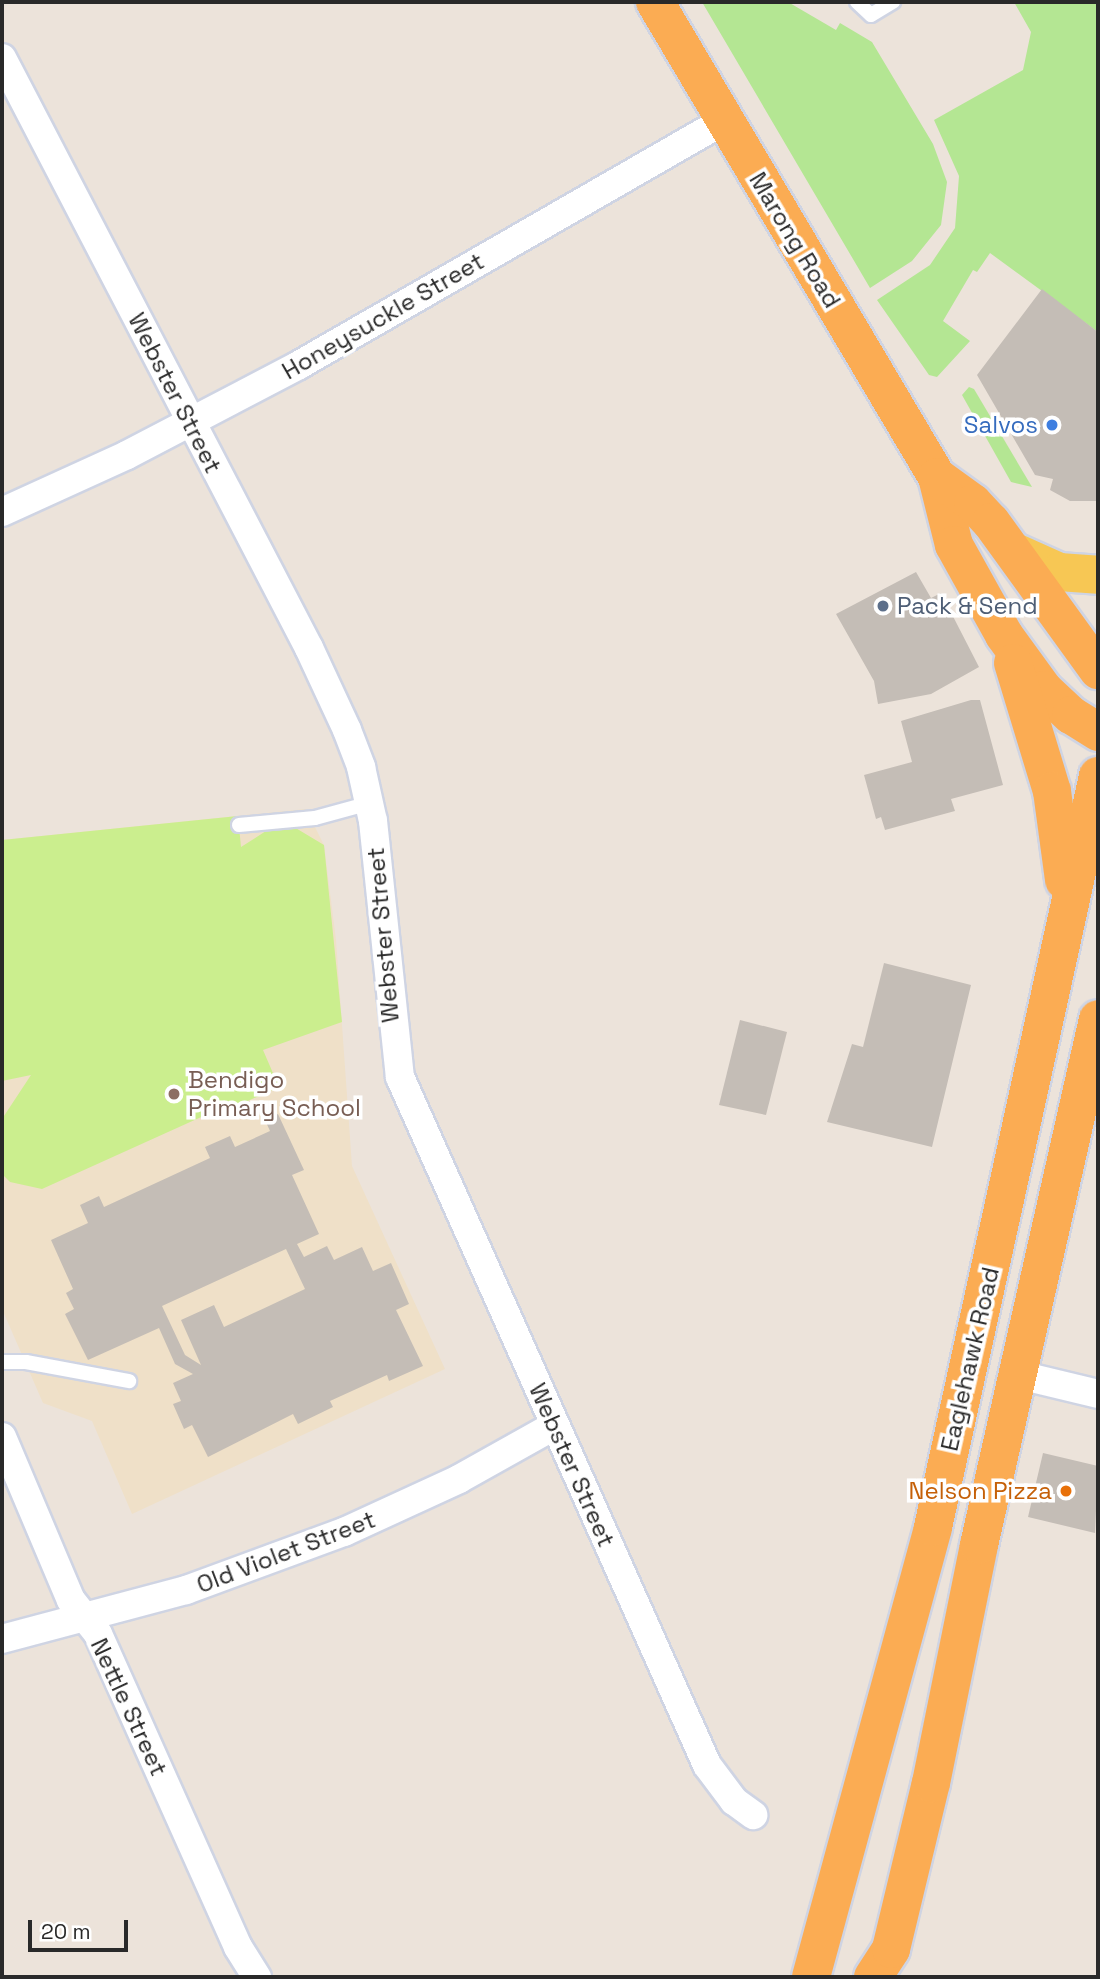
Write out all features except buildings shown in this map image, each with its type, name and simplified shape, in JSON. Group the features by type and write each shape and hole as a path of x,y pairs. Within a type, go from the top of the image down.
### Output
{"highway":[{"name":"Marong Road","path":"655,2 937,477 954,545 1004,635 1044,690 1071,715 1098,732"},
{"name":"Marong Road","path":"937,477 974,503 1017,553 1098,670"},
{"path":"1004,635 1058,821 1064,938"},
{"name":"Eaglehawk Road","path":"811,1977 933,1527 1098,776"},
{"name":"Eaglehawk Road","path":"884,1970 1098,1019"},
{"path":"970,1363 1019,1375"}],"main road":[{"path":"1017,553 1059,572 1098,575"}],"street":[{"name":"Webster Street","path":"2,58 328,688 361,767 370,803 400,1077 707,1765 734,1801 753,1815"},
{"name":"Honeysuckle Street","path":"2,512 36,499 299,365 724,121"},
{"name":"Honeysuckle Street","path":"2,523 36,499"},
{"path":"1019,1375 1098,1394"},
{"name":"Old Violet Street","path":"2,1639 197,1586 344,1532 459,1479 554,1426"},
{"name":"Nettle Street","path":"2,1437 71,1600 98,1634 238,1947 257,1977"}],"lane":[{"path":"857,2 872,15 893,2"},
{"path":"239,825 314,818 370,803"},
{"path":"2,1362 26,1362 129,1381"}],"shaded area":[{"name":"Bendigo Primary School","path":"306,809 324,845 336,940 352,1166 445,1369 132,1514 92,1421 43,1403 2,1309 2,840"}],"green space":[{"path":"702,2 788,2 836,30 840,23 872,42 933,144 947,182 941,225 912,261 870,288"},
{"path":"1014,2 1098,2 1098,332 990,253 977,272 973,270 943,321 970,341 937,377 929,375 877,300 930,265 955,228 959,176 934,120 1023,70 1031,32"},
{"path":"969,387 974,389 1032,487 1011,482 962,395"},
{"path":"238,816 241,847 266,831 294,827 324,845 342,1022 263,1050 279,1087 232,1108 230,1104 42,1189 10,1182 2,1174 2,1119 31,1075 2,1081 2,840"}],"place":[{"name":"Salvos","path":"1052,425"},
{"name":"Pack & Send","path":"883,606"},
{"name":"Bendigo Primary School","path":"174,1094"},
{"name":"Nelson Pizza","path":"1066,1491"}]}
